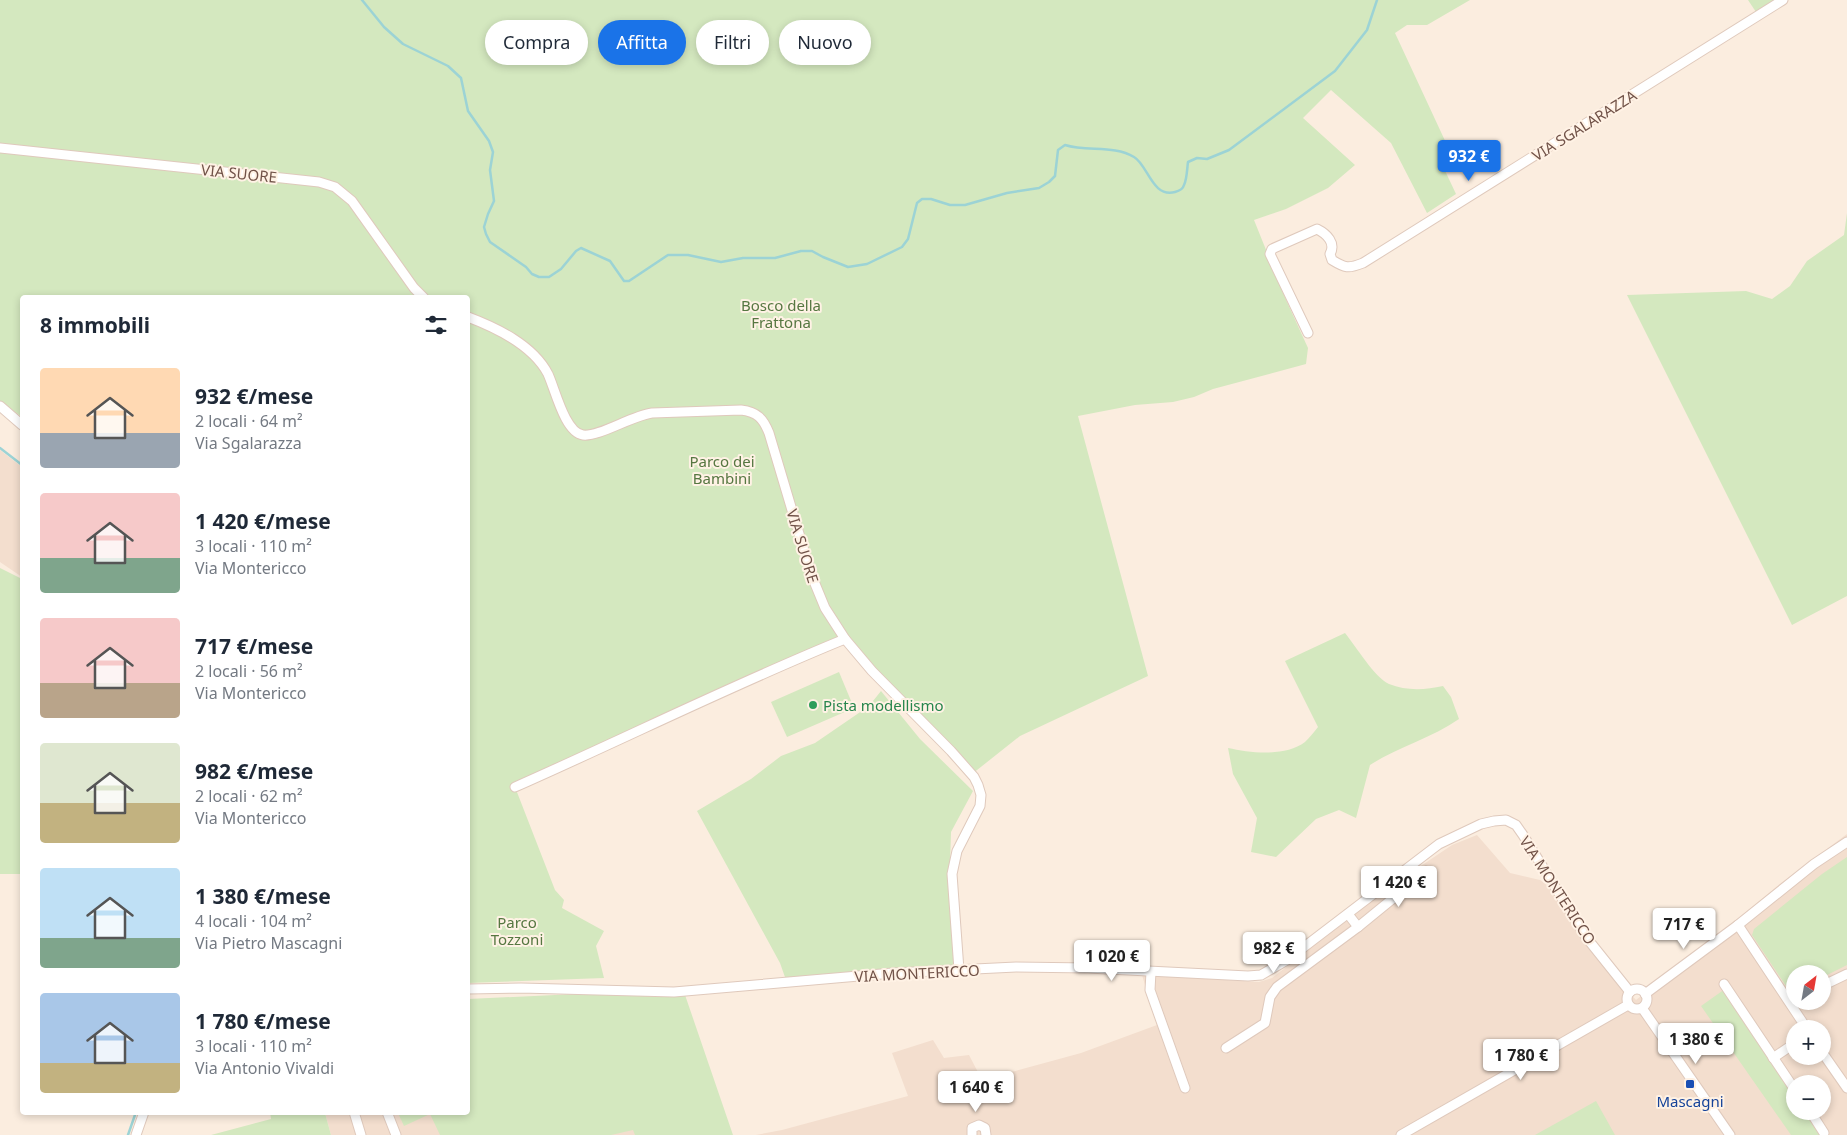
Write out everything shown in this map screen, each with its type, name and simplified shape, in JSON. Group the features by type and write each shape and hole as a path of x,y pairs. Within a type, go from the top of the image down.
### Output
{"street":[{"name":"VIA SGALARAZZA","path":"1308,333 1270,254 1272,250 1317,229 1323,232 1332,242 1330,254 1332,260 1350,268 1363,263 1783,0"},
{"name":"VIA SUORE","path":"0,148 319,182 334,187 345,194 358,207 414,288 421,295"},
{"name":"VIA SUORE","path":"470,318 508,336 538,360 547,372 567,422 573,431 578,434 590,435 642,414 741,410 749,411 761,417 769,433 817,591 825,608 846,639 889,689 963,764 978,785 981,795 980,806 957,852 952,874 959,970"},
{"path":"0,406 20,423"},
{"path":"515,787 599,750 676,712 846,639"},
{"name":"VIA MONTERICCO","path":"470,989 521,988 674,992 893,973 1016,967 1221,976 1260,975 1287,960 1439,844 1481,824 1506,820 1516,825 1586,937 1630,992"},
{"path":"1644,994 1738,925 1814,864 1847,842"},
{"path":"1226,1048 1265,1023 1270,997 1277,987 1358,927 1407,887 1414,878 1426,871"},
{"path":"1348,914 1358,927"},
{"path":"1738,925 1786,993"},
{"path":"1150,972 1150,990 1185,1088"},
{"path":"1831,982 1847,974"},
{"path":"1724,984 1786,1076"},
{"path":"1642,1008 1633,1008 1628,1004 1627,998 1630,992 1636,990 1644,994"},
{"path":"1642,1008 1646,1003 1644,994"},
{"path":"1401,1135 1628,1004"},
{"path":"1642,1008 1730,1135"},
{"path":"1774,1058 1786,1049"},
{"path":"1831,1064 1847,1086"},
{"path":"136,1135 143,1115"},
{"path":"355,1115 361,1135"},
{"path":"388,1115 396,1135"},
{"path":"1816,1120 1824,1133"},
{"path":"972,1135 972,1128 979,1125 985,1128 986,1135"}],"shaded area":[{"path":"0,450 20,465 20,576 0,562"},
{"path":"1847,834 1847,1135 756,1135 782,1130 908,1096 892,1053 933,1040 944,1058 969,1055 982,1080 1081,1053 1157,1025 1142,975 1259,982 1272,978 1397,882 1452,845 1477,835 1510,873 1540,880 1554,890 1609,970 1636,1000 1781,883"},
{"path":"470,1112 635,1115 643,1135 331,1135 326,1115 470,1115"}],"green space":[{"name":"Bosco della Frattona","path":"0,0 1470,0 1427,25 1407,25 1395,33 1447,145 1440,160 1456,194 1427,213 1391,143 1331,90 1303,118 1355,165 1328,188 1286,209 1254,220 1308,348 1306,364 1213,389 1194,397 1173,402 1135,405 1078,416 1148,676 1020,736 972,774 844,636 827,641 515,787 555,890 564,900 562,908 604,931 596,946 604,978 470,983 470,295 20,295 20,416 0,401"},
{"path":"1748,0 1775,0 1756,12"},
{"path":"1847,213 1847,596 1792,625 1627,295 1746,291 1772,299 1790,286 1807,261 1844,235"},
{"path":"0,568 20,578 20,874 0,874"},
{"path":"1345,633 1378,675 1389,684 1402,688 1416,689 1443,686 1451,697 1459,719 1438,732 1370,765 1356,818 1339,810 1316,819 1276,857 1251,852 1257,818 1233,774 1228,748 1257,752 1278,752 1297,747 1305,742 1318,727 1285,661"},
{"name":"Pista modellismo","path":"839,672 854,708 787,737 771,702"},
{"path":"881,691 920,739 973,791 951,832 949,897 957,972 786,980 780,963 697,811 751,779 781,756 815,743 869,706"},
{"path":"1847,857 1847,965 1831,973 1831,965 1786,965 1786,986 1752,935 1754,929 1822,874"},
{"path":"1725,989 1786,1079 1786,1120 1814,1120 1824,1135 1791,1135 1701,1006"},
{"path":"684,992 733,1135 635,1135 633,1130 611,1135 440,1135 430,1115 470,1115 470,999 576,994 666,996"},
{"path":"1596,1101 1615,1135 1535,1135"},
{"path":"270,1115 326,1115 331,1135 211,1135 271,1119"},
{"path":"399,1115 428,1115 404,1126"}],"waterway":[{"path":"362,0 384,27 403,44 448,66 461,78 468,111 489,141 493,152 490,170 494,201 484,227 490,242 526,267 532,274 539,277 549,277 561,269 576,251 581,248 610,261 624,281 629,281 668,255 688,255 721,262 743,258 775,258 801,251 812,251 848,267 867,264 902,247 908,239 917,203 922,199 931,199 950,205 965,205 1007,193 1039,188 1055,176 1058,150 1065,145 1126,153 1139,161 1151,180 1161,190 1167,193 1181,190 1185,183 1188,162 1197,158 1207,159 1229,150 1335,71 1367,30 1377,0"},
{"path":"0,448 20,463"},
{"path":"128,1135 135,1115"}],"place":[{"name":"Pista modellismo","path":"813,705"},
{"name":"Mascagni","path":"1690,1084"}],"park label":[{"name":"Parco dei Bambini","path":"722,470"},
{"name":"Parco Tozzoni","path":"517,930"}]}
